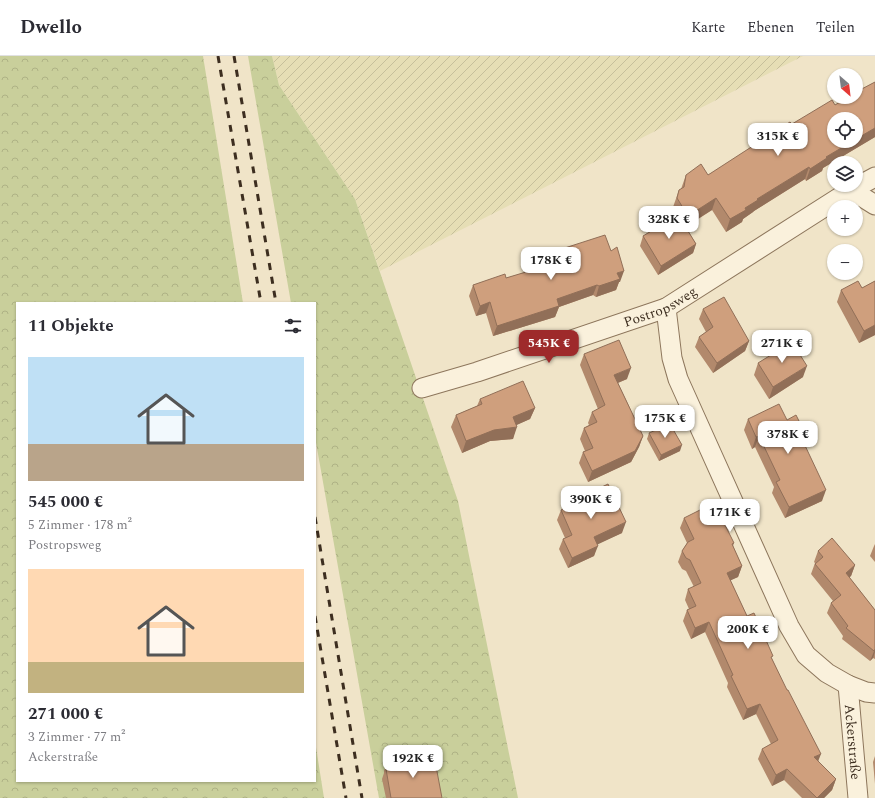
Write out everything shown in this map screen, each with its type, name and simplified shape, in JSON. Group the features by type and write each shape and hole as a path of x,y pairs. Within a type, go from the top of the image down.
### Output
{"street":[{"name":"Postropsweg","path":"863,184 875,178"},
{"name":"Postropsweg","path":"422,388 477,372 666,308 848,192"},
{"path":"854,192 875,205"},
{"name":"Ackerstraße","path":"666,308 672,358 678,379 789,626 806,654 827,673 848,685 866,692 875,693"},
{"name":"Ackerstraße","path":"848,685 858,798"}],"shaded area":[{"path":"272,56 803,56 380,271 355,199 279,85"}],"green space":[{"path":"0,56 203,56 243,302 16,302 16,782 316,782 316,747 324,798 0,798"},
{"path":"248,56 272,56 279,85 355,199 458,501 518,798 379,798 316,443 316,302 291,302"}],"building":[{"path":"875,82 875,128 863,135 863,112 827,112 827,148 841,148 827,156 827,158 810,169 809,167 757,199 758,200 745,208 746,210 730,219 716,198 688,216 677,198 679,190 684,187 686,175 701,164 708,175 790,122 792,124 827,103 835,105 863,104 863,88"},
{"path":"678,215 696,244 661,266 643,236"},
{"path":"605,235 611,251 617,247 624,271 617,273 620,279 599,286 597,285 557,299 559,306 497,326 490,302 480,306 473,285 505,274 506,278 546,266 543,255"},
{"path":"858,281 862,288 875,281 875,325 864,331 841,290"},
{"path":"724,297 749,341 717,363 699,337 713,327 703,309"},
{"path":"619,340 631,368 614,375 643,436 635,451 592,471 583,452 593,448 584,428 597,422 592,412 605,405 584,354"},
{"path":"792,342 807,366 773,387 758,363"},
{"path":"523,381 535,408 513,417 517,427 494,430 466,441 456,415 482,404 480,399"},
{"path":"779,404 787,420 796,415 806,435 801,437 826,490 789,507 776,482 780,480 759,436 756,437 748,419"},
{"path":"670,424 682,445 661,455 649,433"},
{"path":"608,484 626,522 594,537 598,546 572,558 563,539 572,535 561,510 574,504 575,500"},
{"path":"714,503 734,543 732,544 742,566 727,573 747,616 754,613 773,656 771,657 821,754 814,757 836,779 817,798 787,769 776,775 762,749 778,740 760,704 747,709 731,676 733,675 709,622 695,628 687,610 696,606 688,589 701,583 690,560 686,558 682,551 688,542 694,539 684,518"},
{"path":"832,538 855,565 846,573 875,610 874,651 846,628 848,626 831,603 841,595 815,564 823,557 818,551"},
{"path":"411,756 412,763 435,761 442,798 391,798 386,769 389,769 388,760"}],"railway":[{"path":"218,56 261,302"},
{"path":"234,56 276,302"},
{"path":"316,523 362,798"},
{"path":"316,622 346,798"}]}
